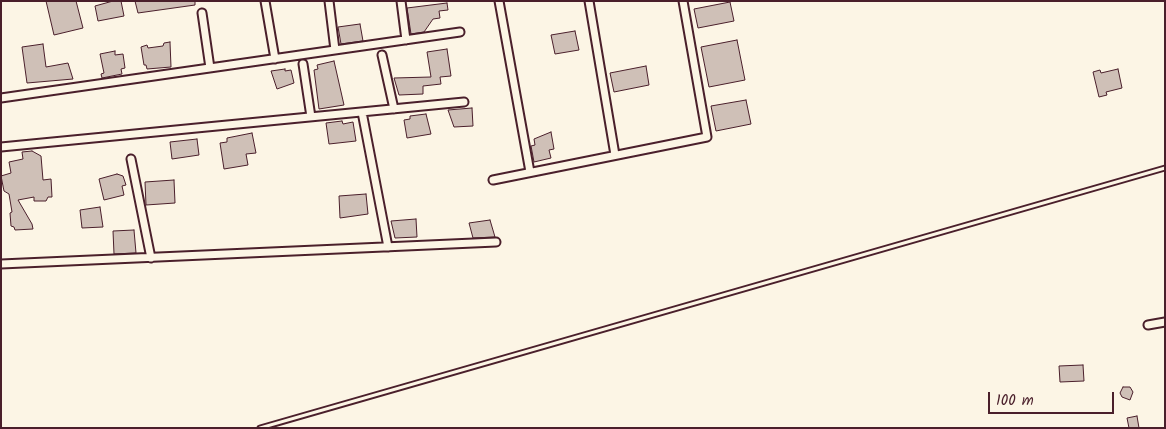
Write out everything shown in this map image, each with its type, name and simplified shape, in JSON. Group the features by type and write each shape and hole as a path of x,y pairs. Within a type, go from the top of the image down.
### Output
{"street":[{"path":"265,1 275,59"},
{"path":"329,1 334,50"},
{"path":"400,1 406,40"},
{"path":"499,1 530,172"},
{"path":"589,1 615,155"},
{"path":"493,180 707,137 683,1"},
{"path":"202,12 210,68"},
{"path":"1,98 460,32"},
{"path":"382,56 394,109"},
{"path":"303,64 311,117"},
{"path":"1,147 464,102"},
{"path":"362,112 388,247"},
{"path":"131,159 151,258"},
{"path":"1,264 496,242"},
{"path":"1148,325 1165,322"}],"lane":[{"path":"260,428 1165,168"}],"building":[{"path":"46,1 76,1 83,28 54,35"},
{"path":"113,1 121,1 124,16 98,21 95,6"},
{"path":"135,1 195,1 195,5 138,13"},
{"path":"730,2 734,21 698,28 694,9"},
{"path":"447,3 448,10 439,11 440,18 433,19 424,32 411,34 407,8"},
{"path":"360,24 363,41 341,44 338,27"},
{"path":"575,31 579,50 555,54 551,35"},
{"path":"737,40 745,80 709,87 701,47"},
{"path":"170,42 171,67 147,69 146,65 144,65 141,47 147,45 148,48 163,46 164,43"},
{"path":"43,44 46,67 68,63 73,79 27,83 22,47"},
{"path":"447,49 451,76 440,77 441,84 423,86 423,94 399,95 394,78 431,77 427,52"},
{"path":"115,51 115,55 123,54 125,68 121,69 122,74 102,78 101,74 104,73 100,54"},
{"path":"334,61 344,105 319,109 314,70 318,69 317,65"},
{"path":"646,66 649,85 614,92 610,73"},
{"path":"285,69 285,71 291,70 294,83 277,89 271,71"},
{"path":"1118,69 1122,88 1106,92 1107,95 1099,97 1093,72 1100,70 1101,73"},
{"path":"746,100 751,124 716,131 711,106"},
{"path":"472,108 473,126 454,127 448,110"},
{"path":"426,114 431,134 407,138 404,120 410,119 410,116"},
{"path":"342,121 343,124 353,122 356,141 329,144 326,123"},
{"path":"551,132 554,149 549,150 551,158 534,162 531,146 535,145 534,139"},
{"path":"252,133 256,153 246,154 248,165 224,169 220,143 227,142 227,138"},
{"path":"197,139 199,155 172,159 170,142"},
{"path":"32,151 41,156 43,180 51,179 52,197 48,197 46,201 34,201 34,197 18,200 33,229 15,230 11,226 10,213 12,212 9,194 4,191 1,176 11,173 9,162 23,159 22,152"},
{"path":"117,174 123,176 126,185 122,186 124,195 104,200 99,179"},
{"path":"174,180 175,203 146,205 145,182"},
{"path":"366,194 368,214 340,218 339,196"},
{"path":"100,207 103,227 82,228 80,210"},
{"path":"416,219 417,237 395,238 391,221"},
{"path":"490,220 495,237 473,238 469,223"},
{"path":"134,230 136,253 114,254 113,231"},
{"path":"1083,365 1084,381 1060,382 1059,366"},
{"path":"1123,387 1130,387 1133,392 1130,400 1122,397 1120,393"},
{"path":"1137,416 1139,428 1129,428 1127,418"}]}
